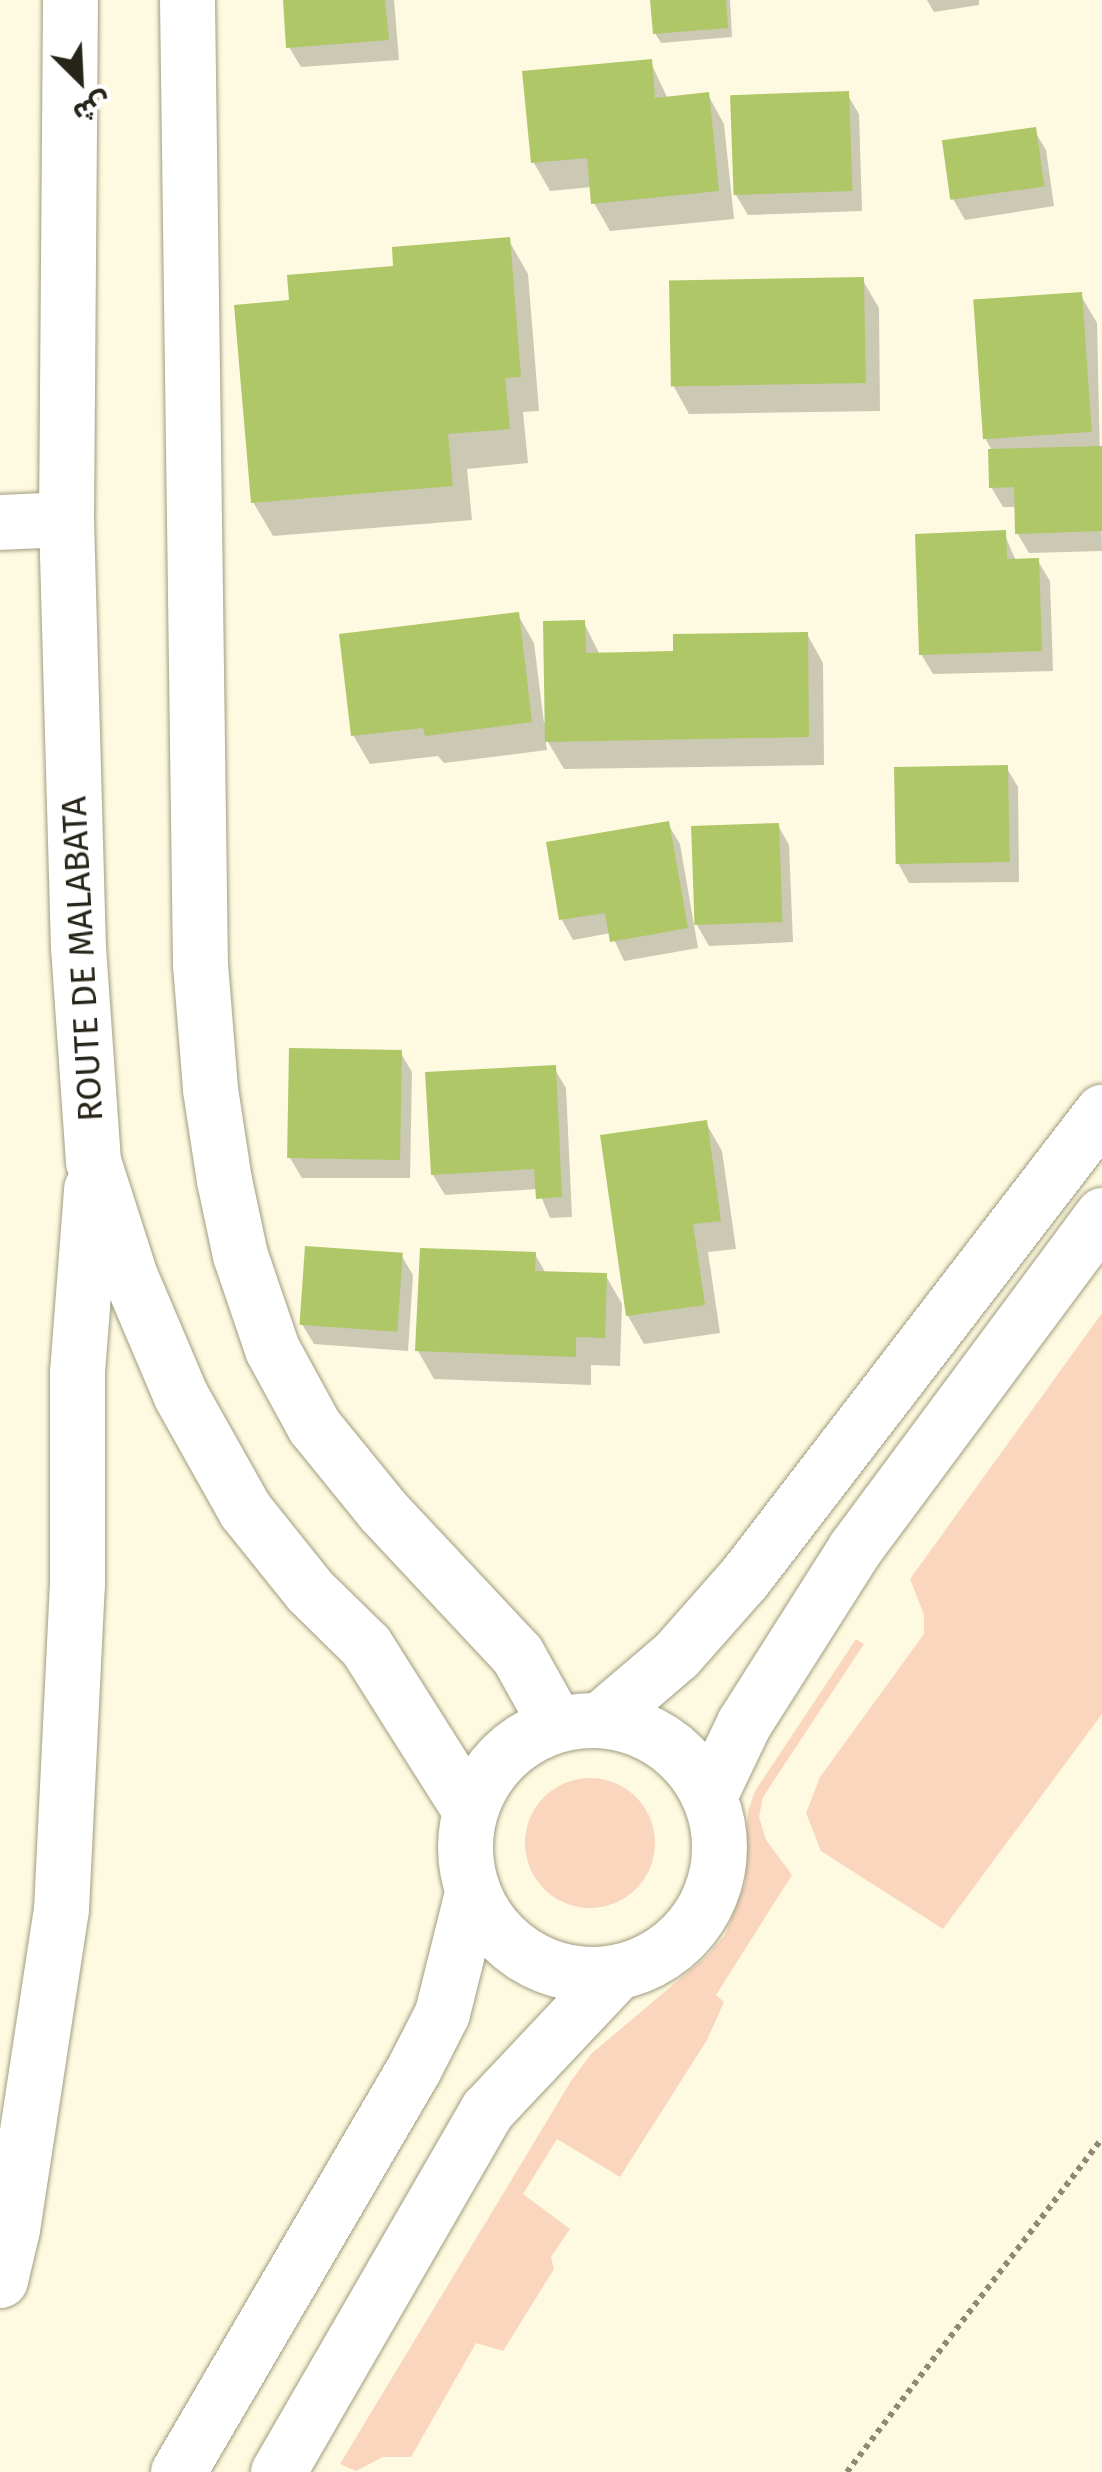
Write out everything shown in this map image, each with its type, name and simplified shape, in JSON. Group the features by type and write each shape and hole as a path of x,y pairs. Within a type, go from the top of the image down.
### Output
{"main road":[{"name":"ROUTE DE MALABATA","path":"70,0 66,519 78,947 93,1162 130,1276 181,1396 245,1510 310,1591 366,1646 469,1810"},
{"path":"187,0 200,964 210,1090 240,1255 272,1349 314,1426 383,1512 578,1722 635,1726 666,1742 692,1766 710,1796 719,1826 720,1859 712,1890 697,1919 675,1944 647,1962 616,1972 557,1970 530,1958 486,1919 472,1893 464,1837 469,1810 483,1780 502,1756 527,1737 578,1722 676,1655 744,1578 1102,1112"},
{"path":"0,522 66,519"},
{"path":"0,2280 12,2230 61,1909 77,1584 77,1372 93,1162"},
{"path":"710,1796 744,1722 864,1535 1102,1215"},
{"path":"178,2472 413,2070 442,2013 472,1893"},
{"path":"278,2472 487,2110 616,1972"}],"path":[{"path":"847,2472 1102,2138"}],"shaded area":[{"path":"1102,1313 1102,1714 943,1929 821,1851 806,1813 820,1777 924,1634 924,1615 910,1579"},
{"path":"856,1639 864,1644 763,1797 759,1817 766,1840 792,1875 716,1995 724,2002 707,2040 620,2177 557,2139 523,2194 570,2229 551,2257 554,2269 503,2351 476,2343 411,2457 383,2457 356,2471 340,2464 571,2081 591,2054 706,1957 725,1935 745,1884 748,1811 755,1791"},
{"path":"590,1778 615,1783 636,1797 650,1818 655,1843 650,1868 636,1889 615,1903 590,1908 565,1903 544,1889 530,1868 525,1843 530,1818 544,1797 565,1783"}],"building":[{"path":"283,0 385,0 389,40 286,48"},
{"path":"650,0 726,0 728,28 653,34"},
{"path":"652,59 655,98 709,92 719,191 591,204 587,158 531,163 522,71"},
{"path":"849,91 852,191 734,195 730,95"},
{"path":"1036,127 1044,186 950,200 942,140"},
{"path":"510,237 521,377 505,378 510,429 448,434 453,486 251,503 234,305 289,300 287,275 393,266 392,247"},
{"path":"864,277 866,383 671,386 669,280"},
{"path":"1082,292 1092,432 983,439 973,300"},
{"path":"1102,446 1102,531 1015,534 1014,487 989,488 988,449"},
{"path":"1006,530 1007,559 1039,558 1042,651 919,655 915,534"},
{"path":"519,612 532,722 425,736 423,728 351,736 339,634"},
{"path":"585,620 586,653 673,651 673,634 808,632 809,737 545,742 543,621"},
{"path":"1008,765 1010,862 896,864 894,767"},
{"path":"669,821 688,928 610,942 605,913 559,920 546,842"},
{"path":"779,823 782,922 695,925 691,826"},
{"path":"289,1048 402,1050 400,1160 287,1158"},
{"path":"556,1065 562,1197 536,1199 534,1169 431,1175 425,1072"},
{"path":"707,1120 721,1221 693,1224 705,1305 626,1316 600,1135"},
{"path":"305,1246 403,1253 397,1332 299,1325"},
{"path":"420,1248 536,1252 535,1271 607,1273 605,1338 576,1337 576,1357 415,1351"}]}
